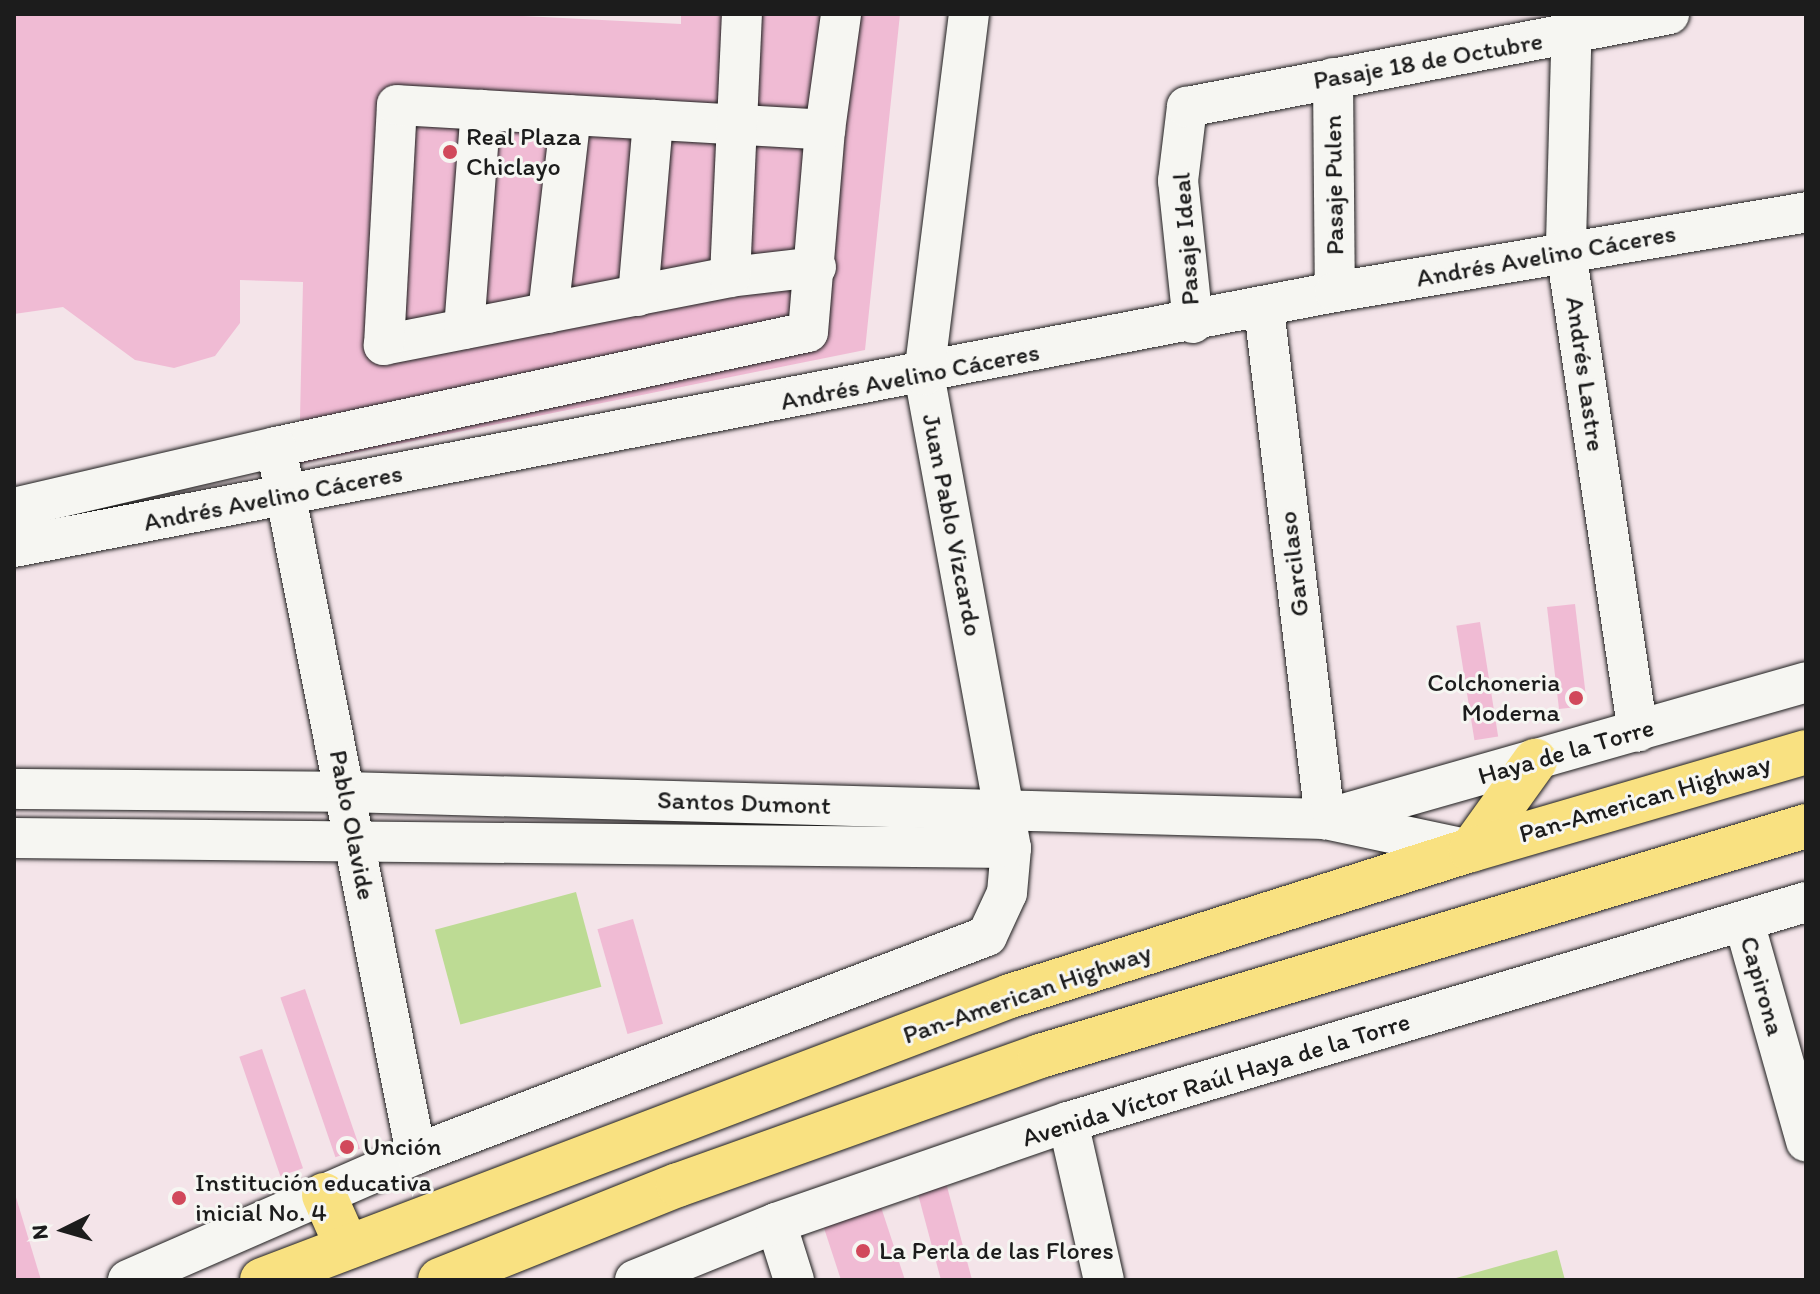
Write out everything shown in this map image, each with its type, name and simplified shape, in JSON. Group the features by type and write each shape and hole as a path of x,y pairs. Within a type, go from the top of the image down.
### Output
{"main road":[{"name":"Pan-American Highway","path":"262,1280 1010,996 1471,850 1806,752"},
{"path":"1471,850 1535,761"},
{"path":"440,1280 678,1185 1040,1056 1806,826"},
{"path":"324,1195 347,1247"}],"street":[{"path":"730,277 742,14"},
{"path":"14,508 276,447 808,332 816,267 825,130 841,14"},
{"name":"Juan Pablo Vizcardo","path":"416,1154 987,936 1007,893 1008,829 924,375 969,14"},
{"name":"Pasaje 18 de Octubre","path":"1187,107 1571,25 1669,14"},
{"name":"Andrés Lastre","path":"1571,25 1566,251 1638,732"},
{"name":"Pasaje Pulen","path":"1333,78 1335,292"},
{"path":"816,267 730,277 384,345 397,105 825,130"},
{"name":"Pasaje Ideal","path":"1187,107 1178,181 1193,323"},
{"path":"464,329 481,110"},
{"path":"548,313 571,115"},
{"path":"638,296 653,120"},
{"name":"Andrés Avelino Cáceres","path":"14,547 924,375 1264,309 1335,292 1806,212"},
{"name":"Garcilaso","path":"1264,309 1325,819"},
{"name":"Pablo Olavide","path":"276,447 416,1154"},
{"name":"Haya de la Torre","path":"1325,819 1806,682"},
{"name":"Santos Dumont","path":"14,789 346,792 1008,829"},
{"name":"Santos Dumont","path":"14,838 356,842 1008,829 1325,819 1471,850"},
{"name":"Avenida Víctor Raúl Haya de la Torre","path":"635,1280 710,1265 776,1223 1068,1122 1806,902"},
{"name":"Capirona","path":"1744,922 1806,1141"},
{"path":"1068,1122 1104,1280"},
{"path":"128,1280 416,1154"},
{"path":"776,1223 794,1280"}],"green space":[{"path":"576,892 601,987 460,1024 435,930"},
{"path":"1557,1250 1565,1280 1449,1280"}],"building":[{"name":"Real Plaza Chiclayo","path":"14,14 483,14 681,24 681,14 900,14 865,350 299,464 303,282 240,280 240,323 215,356 174,368 135,360 63,307 14,314"},
{"path":"1575,604 1586,697 1577,707 1559,709 1547,607"},
{"path":"1480,622 1498,737 1474,740 1456,626"},
{"path":"633,919 663,1024 627,1034 597,929"},
{"path":"305,989 360,1149 335,1157 280,997"},
{"path":"262,1049 303,1168 280,1176 239,1057"},
{"path":"945,1179 972,1280 941,1280 916,1187"},
{"path":"15,1194 41,1280 14,1280"},
{"name":"La Perla de las Flores","path":"880,1204 905,1280 841,1280 822,1222"}],"place":[{"name":"Real Plaza Chiclayo","path":"450,152"},
{"name":"Colchoneria Moderna","path":"1576,698"},
{"name":"Unción","path":"347,1147"},
{"name":"Institución educativa inicial No. 4","path":"179,1198"},
{"name":"La Perla de las Flores","path":"863,1251"}]}
